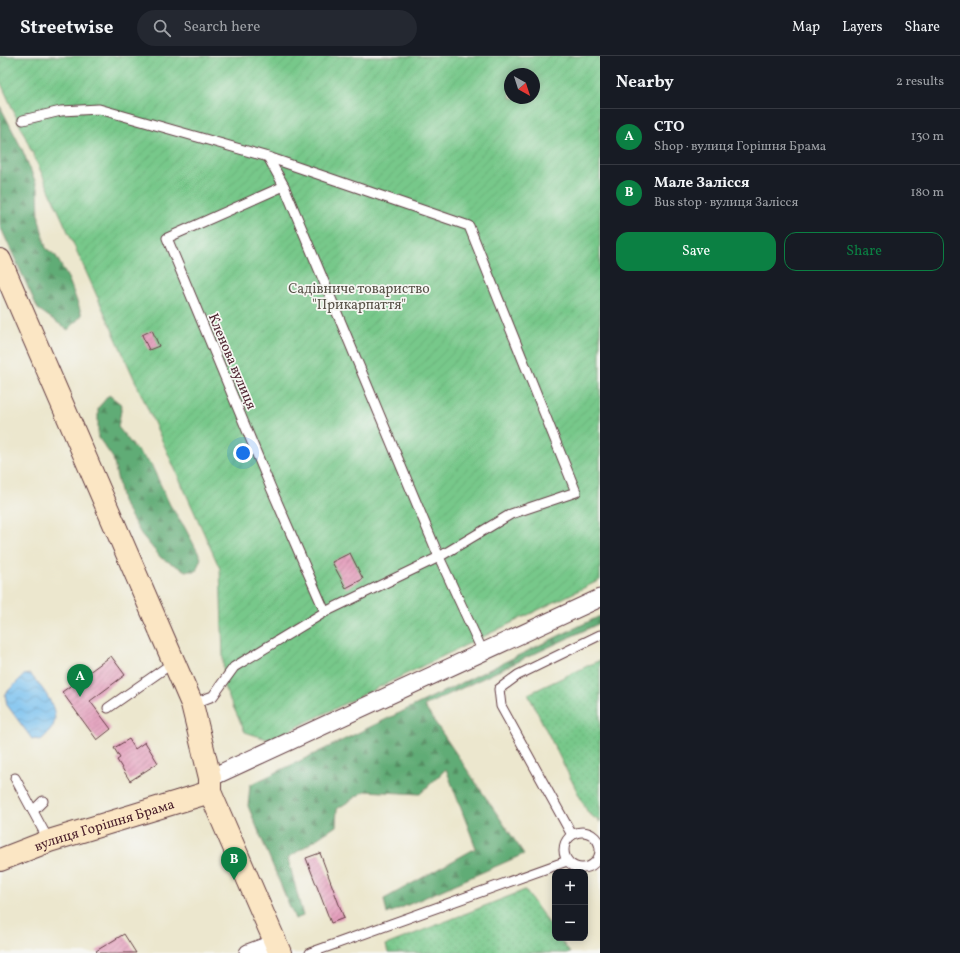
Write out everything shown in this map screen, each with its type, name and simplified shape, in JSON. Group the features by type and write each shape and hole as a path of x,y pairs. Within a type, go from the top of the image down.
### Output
{"main road":[{"path":"0,260 192,704 210,785 278,948"},
{"name":"вулиця Горішня Брама","path":"0,860 49,841 210,785"}],"street":[{"path":"210,785 483,652 600,598"},
{"path":"248,953 278,948"}],"lane":[{"path":"23,120 61,111 99,109 268,157 469,226 576,492 511,514 439,557 325,612 234,668 213,696 192,704"},
{"path":"268,157 284,186 439,557 483,652"},
{"name":"Кленова вулиця","path":"284,186 167,238 271,488 325,612"},
{"path":"572,835 501,706 499,689 518,675 600,635"},
{"path":"108,708 174,662"},
{"path":"15,778 49,841"},
{"path":"33,811 43,802"},
{"path":"580,832 588,833 596,838 600,846 600,854 596,862 581,868 573,866 567,861 564,854 566,840 572,835 580,832"},
{"path":"310,953 567,861"}],"green space":[{"name":"Садівниче товариство \"Прикарпаття\"","path":"0,56 600,56 600,580 270,740 245,732 224,687 220,569 0,81"},
{"path":"0,106 22,149 38,188 39,219 46,248 56,256 69,280 82,315 68,330 38,309 0,226"},
{"path":"109,395 122,405 118,427 134,447 151,464 170,505 184,526 201,558 196,571 186,571 161,558 141,534 122,501 113,458 98,437 98,408"},
{"path":"600,616 600,623 424,706 524,854 387,914 384,899 476,848 446,769 420,794 365,791 337,809 336,826 288,858 303,916 295,919 248,806 250,785"},
{"path":"600,660 600,822 588,813 528,694"},
{"path":"525,890 552,928 552,941 561,941 570,953 388,953 386,945"}],"water":[{"path":"30,674 44,691 52,705 54,712 55,719 53,726 41,740 32,739 7,705 5,694 24,675"}],"building":[{"path":"152,330 159,346 149,350 142,335"},
{"path":"350,553 363,579 346,588 332,562"},
{"path":"111,656 125,675 90,701 111,729 97,740 62,692"},
{"path":"129,739 135,749 145,742 158,763 130,781 117,760 120,758 114,748"},
{"path":"320,853 344,918 331,923 306,858"},
{"path":"124,934 136,953 98,953 96,951"}],"place":[{"name":"СТО","path":"80,697"},
{"name":"Мале Залісся","path":"234,880"}]}
